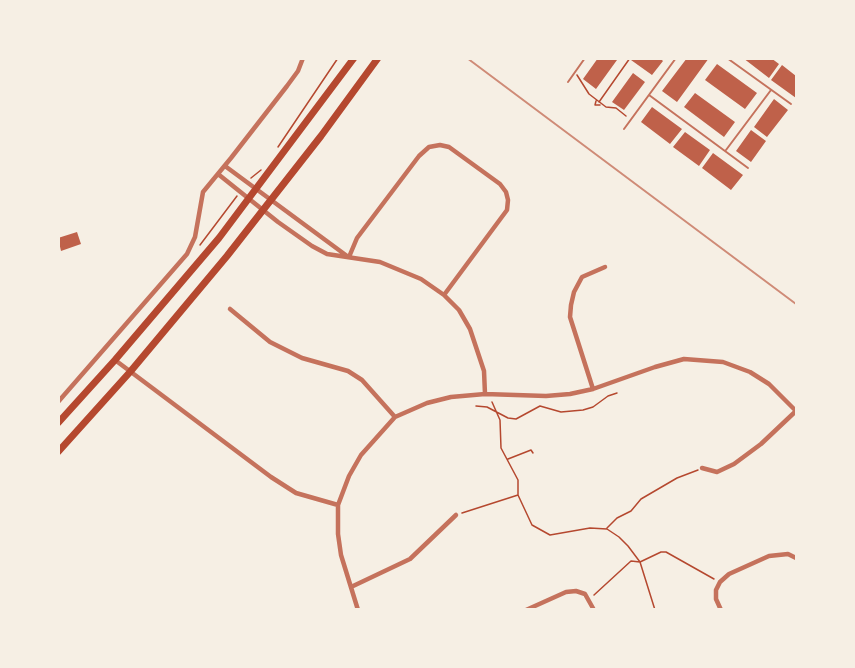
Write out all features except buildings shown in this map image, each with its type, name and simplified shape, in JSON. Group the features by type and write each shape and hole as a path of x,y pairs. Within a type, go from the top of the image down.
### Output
{"main road":[{"path":"58,423 184,280 250,199 354,58"},
{"path":"58,452 130,372 264,210 378,58"}],"street":[{"path":"58,402 187,254 195,237 203,192 298,71 303,58"},
{"path":"349,257 357,238 419,156 429,147 440,145 449,147 500,184 508,200 507,210 444,295"},
{"path":"225,166 349,257"},
{"path":"218,174 312,246 327,254 380,262 399,269 421,279 444,295 459,310 477,345 484,371 486,394"},
{"path":"593,389 570,317 571,305 574,292 582,277 605,267"},
{"path":"230,309 270,342 302,358 348,371 362,380 395,417"},
{"path":"358,609 341,555 338,505 349,476 361,455 395,417 427,403 451,397 486,394 546,396 593,389 684,359 723,362 750,372 769,384 796,411 761,444 734,464 717,472 702,468"},
{"path":"115,360 271,477 296,493 338,505"},
{"path":"351,587 410,559 456,515"},
{"path":"721,609 716,599 716,590 720,582 729,574 769,556 788,554 796,558"},
{"path":"526,609 566,592 576,591 585,594 594,609"}],"lane":[{"path":"568,82 585,58"},
{"path":"727,58 791,104"},
{"path":"624,129 676,59"},
{"path":"725,151 771,90"},
{"path":"649,95 748,168"}],"path":[{"path":"278,147 338,58"},
{"path":"597,101 630,58"},
{"path":"575,72 589,94 597,101 606,107 616,108 631,119"},
{"path":"252,177 261,170"},
{"path":"198,244 235,199"},
{"path":"476,406 488,407 512,420 540,406 571,412 593,406 617,393"},
{"path":"492,401 501,428 501,448 518,480 518,495 532,525 550,536 590,528 607,529 628,546 640,562 655,609"},
{"path":"507,459 532,449 533,453"},
{"path":"607,529 617,518 631,511 641,499 677,478 702,468"},
{"path":"456,515 518,495"},
{"path":"590,599 631,561 640,562 661,552 666,552 720,582"}],"railway":[{"path":"467,58 796,304"}]}
